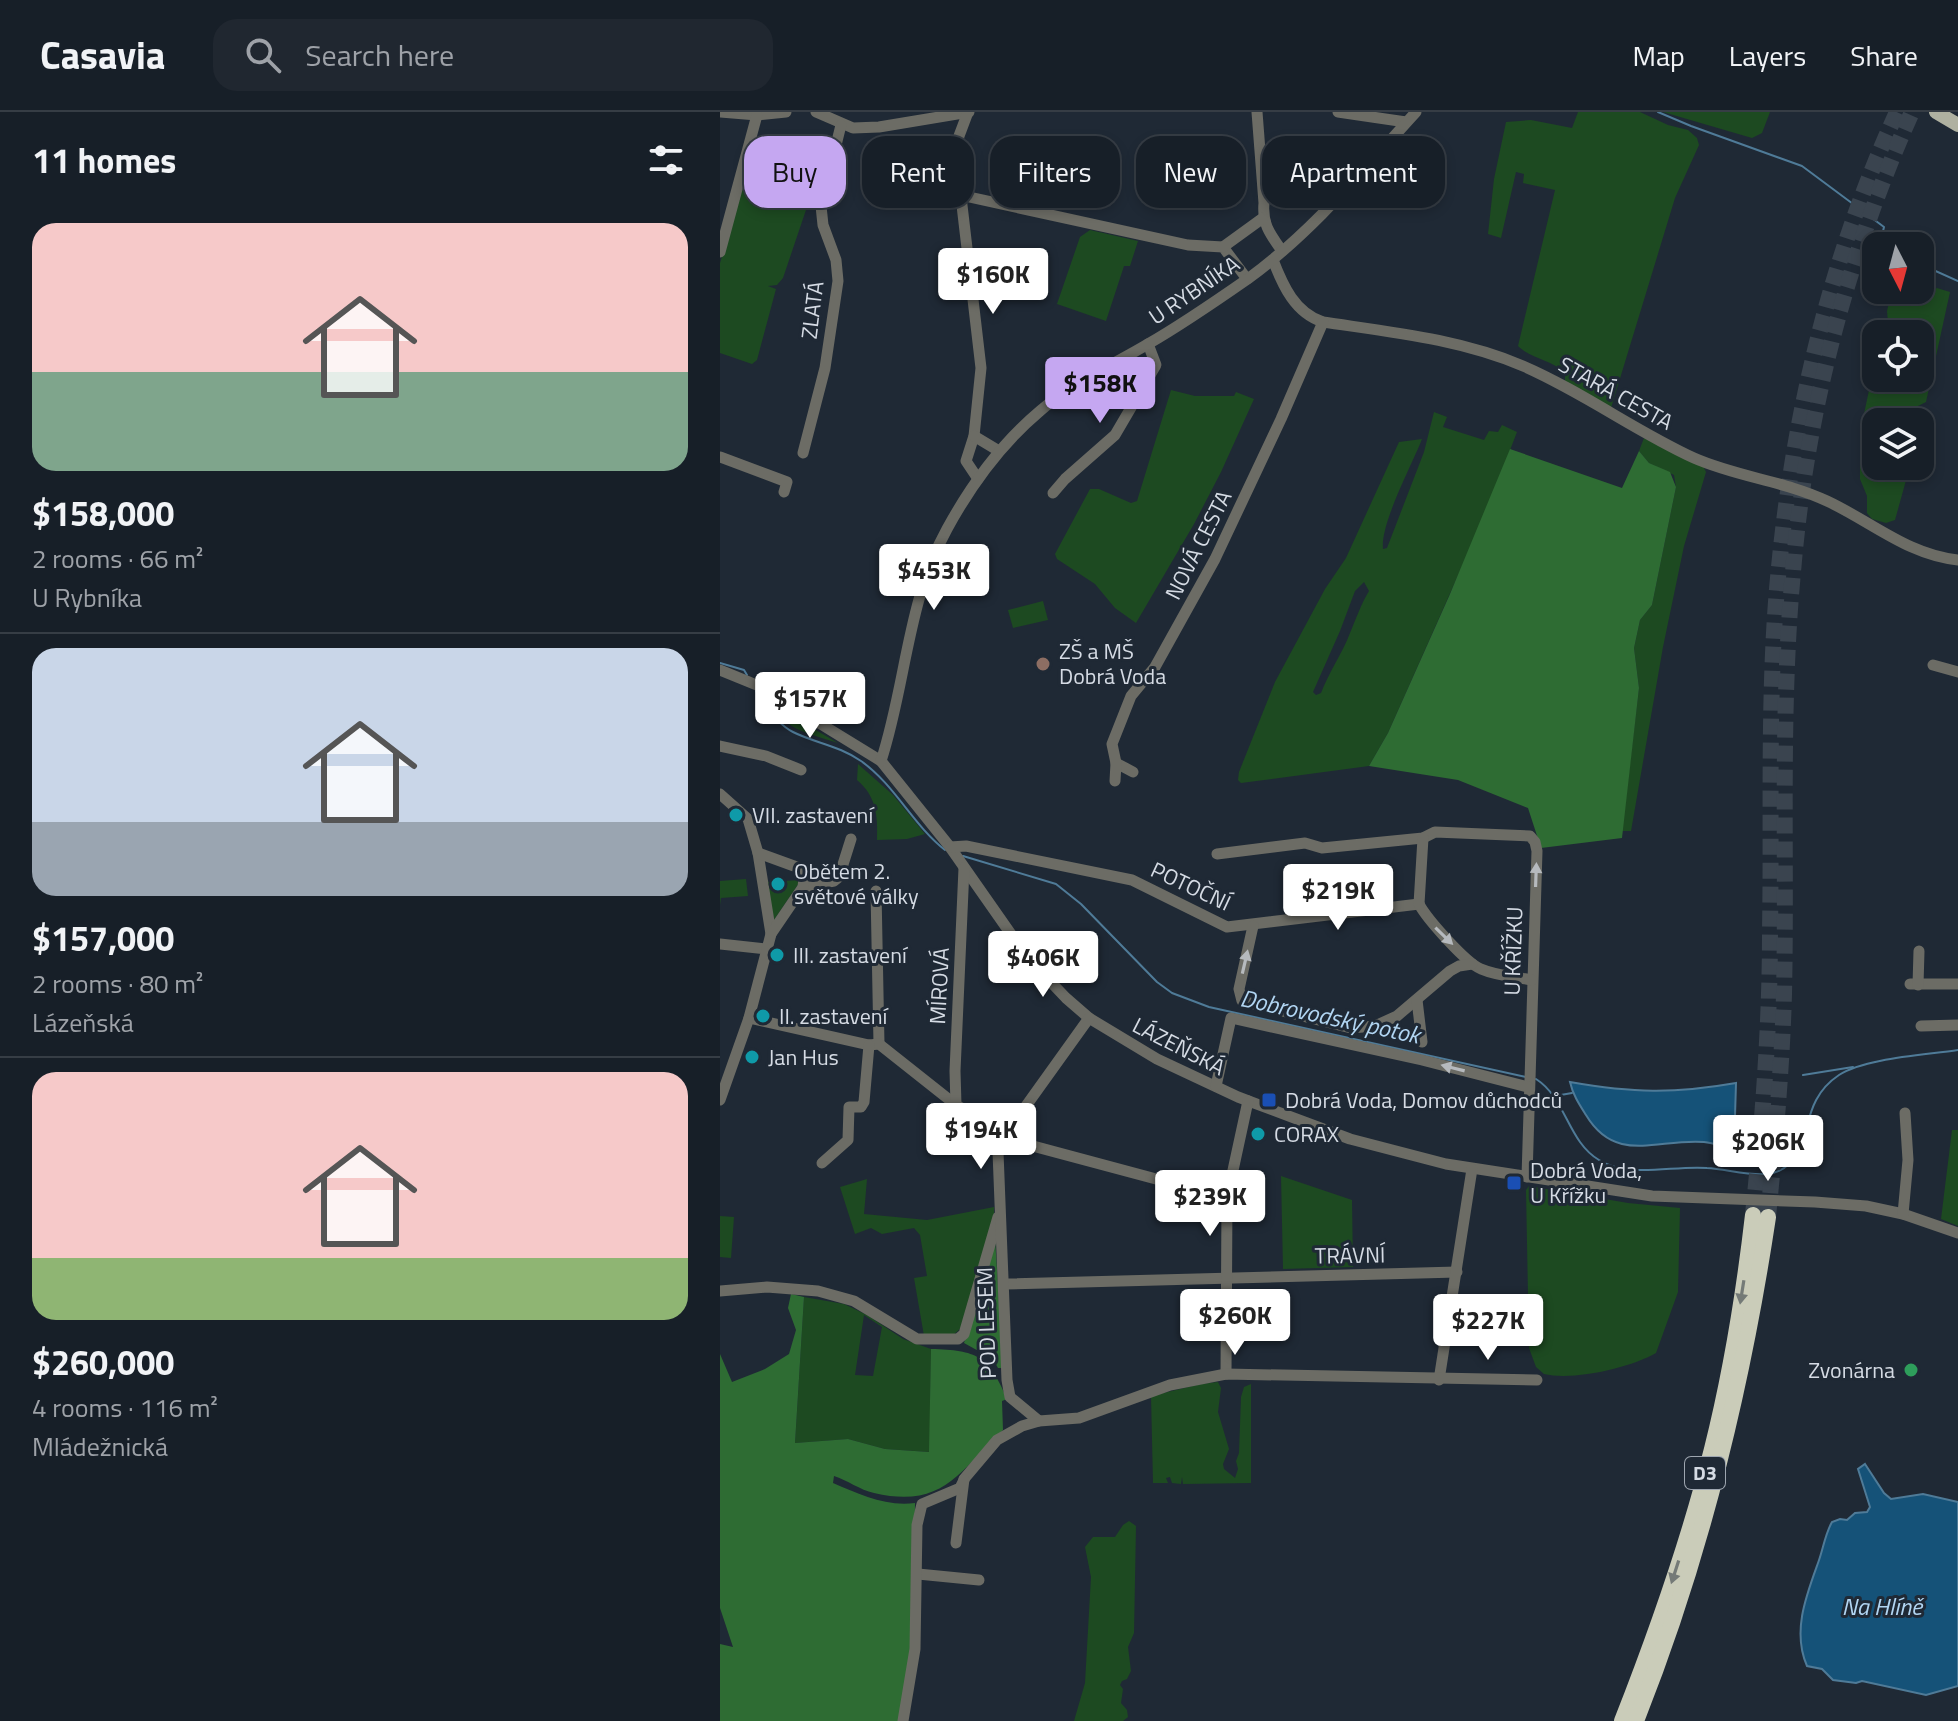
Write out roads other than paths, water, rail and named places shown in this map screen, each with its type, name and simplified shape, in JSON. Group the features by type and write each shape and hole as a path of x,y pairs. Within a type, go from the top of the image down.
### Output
{"highway":[{"name":"D3","path":"1622,1721 1649,1652 1712,1448 1760,1216 1747,1345 1725,1448 1695,1557 1663,1654 1636,1721"}],"main road":[{"path":"1936,112 1958,125"}],"street":[{"path":"720,112 757,115 786,112"},
{"path":"816,112 853,128 879,127 968,112 961,136"},
{"path":"1257,112 1263,218 1267,231 1282,251"},
{"path":"1338,112 1406,122"},
{"name":"U RYBNÍKA","path":"881,761 910,633 937,549 978,479 999,451 1040,411 1078,383 1148,344 1273,260 1329,207 1416,112"},
{"path":"720,252 757,115"},
{"name":"ZLATÁ","path":"803,453 825,368 838,281 836,260 823,225 821,206 841,125"},
{"path":"974,198 1188,245 1223,247 1263,218"},
{"path":"962,208 981,368 974,436 966,461 978,479"},
{"path":"1223,247 1247,279"},
{"path":"1273,260 1299,309 1308,317 1323,322"},
{"name":"STARÁ CESTA","path":"1323,322 1425,337 1515,363 1691,456 1826,500 1910,548 1940,558 1958,560"},
{"name":"NOVÁ CESTA","path":"1115,781 1116,763 1112,744 1131,696 1155,667 1215,559 1323,322"},
{"path":"1053,493 1115,435 1156,365 1148,344"},
{"path":"974,436 999,451"},
{"path":"720,457 787,482 784,492"},
{"path":"1933,665 1958,672"},
{"name":"LÁZEŇSKÁ","path":"720,670 759,686 881,761 950,847 1027,957 1089,1018 1157,1059 1248,1101 1350,1139 1472,1169 1652,1196 1837,1203 1904,1210 1958,1233"},
{"path":"720,746 766,756 801,770"},
{"path":"1116,763 1133,772"},
{"path":"720,794 748,819 758,853 771,934"},
{"name":"U KŘÍŽKU","path":"1217,854 1305,843 1322,848 1423,838 1435,832 1530,836 1537,851 1527,1177"},
{"path":"1423,838 1419,904 1430,921 1472,964 1484,971 1532,980"},
{"path":"803,887 834,881 839,877 851,839"},
{"name":"POTOČNÍ","path":"950,847 966,846 1115,875 1132,880 1218,924 1238,927 1419,904"},
{"path":"720,1100 749,1018 771,934 803,887 805,870 758,853"},
{"name":"MÍROVÁ","path":"956,1105 961,863"},
{"path":"822,1163 848,1140 849,1107 861,1107 864,1102 874,1044 876,891"},
{"path":"1253,926 1239,989 1240,998 1245,1003 1351,1028 1375,1026 1397,1016 1450,971 1472,964"},
{"path":"720,944 767,949"},
{"path":"1919,951 1914,984 1958,984"},
{"path":"1417,1000 1422,1042"},
{"path":"749,1018 874,1044 956,1105 1001,1130 1003,1138 1227,1198"},
{"name":"POD LESEM","path":"1039,1421 1010,1397 1007,1380 998,1152 1003,1138 1089,1018"},
{"path":"1216,1086 1231,1018 1528,1086"},
{"path":"1921,1026 1958,1025"},
{"path":"1226,1374 1227,1198 1248,1101"},
{"path":"1904,1210 1908,1160 1905,1113"},
{"path":"1439,1380 1472,1169"},
{"name":"POD LESEM","path":"720,1291 767,1287 818,1291 849,1299 917,1339 958,1339 964,1334 1000,1210"},
{"name":"TRÁVNÍ","path":"1005,1284 1457,1272"},
{"path":"903,1721 915,1649 917,1525 922,1504 960,1488 964,1479 1005,1434 1039,1421 1079,1418 1170,1385 1226,1374 1537,1380"},
{"path":"956,1543 964,1479"},
{"path":"918,1574 979,1580"}],"water":[{"path":"1570,1082 1653,1091 1736,1083 1734,1149 1704,1142 1639,1146 1611,1140 1586,1115"},
{"name":"Na Hlíně","path":"1865,1464 1891,1499 1923,1494 1958,1502 1958,1686 1926,1695 1862,1681 1833,1680 1822,1669 1807,1666 1801,1640 1805,1601 1832,1522 1847,1520 1855,1513 1867,1512 1870,1507 1858,1469"}],"waterway":[{"path":"1658,112 1802,166 1884,227 1883,232"},
{"path":"1934,270 1958,281"},
{"name":"Dobrovodský potok","path":"720,663 744,670 747,675"},
{"name":"Dobrovodský potok","path":"756,691 787,729 845,752 873,771 945,850"},
{"name":"Dobrovodský potok","path":"963,856 1056,884 1081,904 1157,982 1172,993 1209,1007 1526,1077"},
{"name":"Dobrovodský potok","path":"1536,1079 1554,1097 1580,1142 1599,1160 1611,1166 1638,1170 1694,1168 1768,1174 1789,1164 1801,1144 1818,1096 1839,1075 1880,1061 1958,1050"},
{"path":"1803,1075 1853,1067"},
{"path":"1555,1096 1572,1093"}],"tunnel":[{"path":"1753,1214 1763,1107 1770,966 1775,612 1786,509 1794,450 1819,335 1853,221 1897,112"},
{"path":"1768,1217 1783,1022 1787,677 1799,513 1819,395 1849,279 1912,112"}],"place":[{"name":"ZŠ a MŠ Dobrá Voda","path":"1043,664"},
{"name":"VII. zastavení","path":"736,815"},
{"name":"Obětem 2. světové války","path":"778,884"},
{"name":"III. zastavení","path":"777,955"},
{"name":"II. zastavení","path":"763,1016"},
{"name":"Jan Hus","path":"752,1057"},
{"name":"Dobrá Voda, Domov důchodců","path":"1269,1100"},
{"name":"CORAX","path":"1258,1134"},
{"name":"Dobrá Voda, U Křížku","path":"1514,1183"},
{"name":"Zvonárna","path":"1911,1370"}]}
